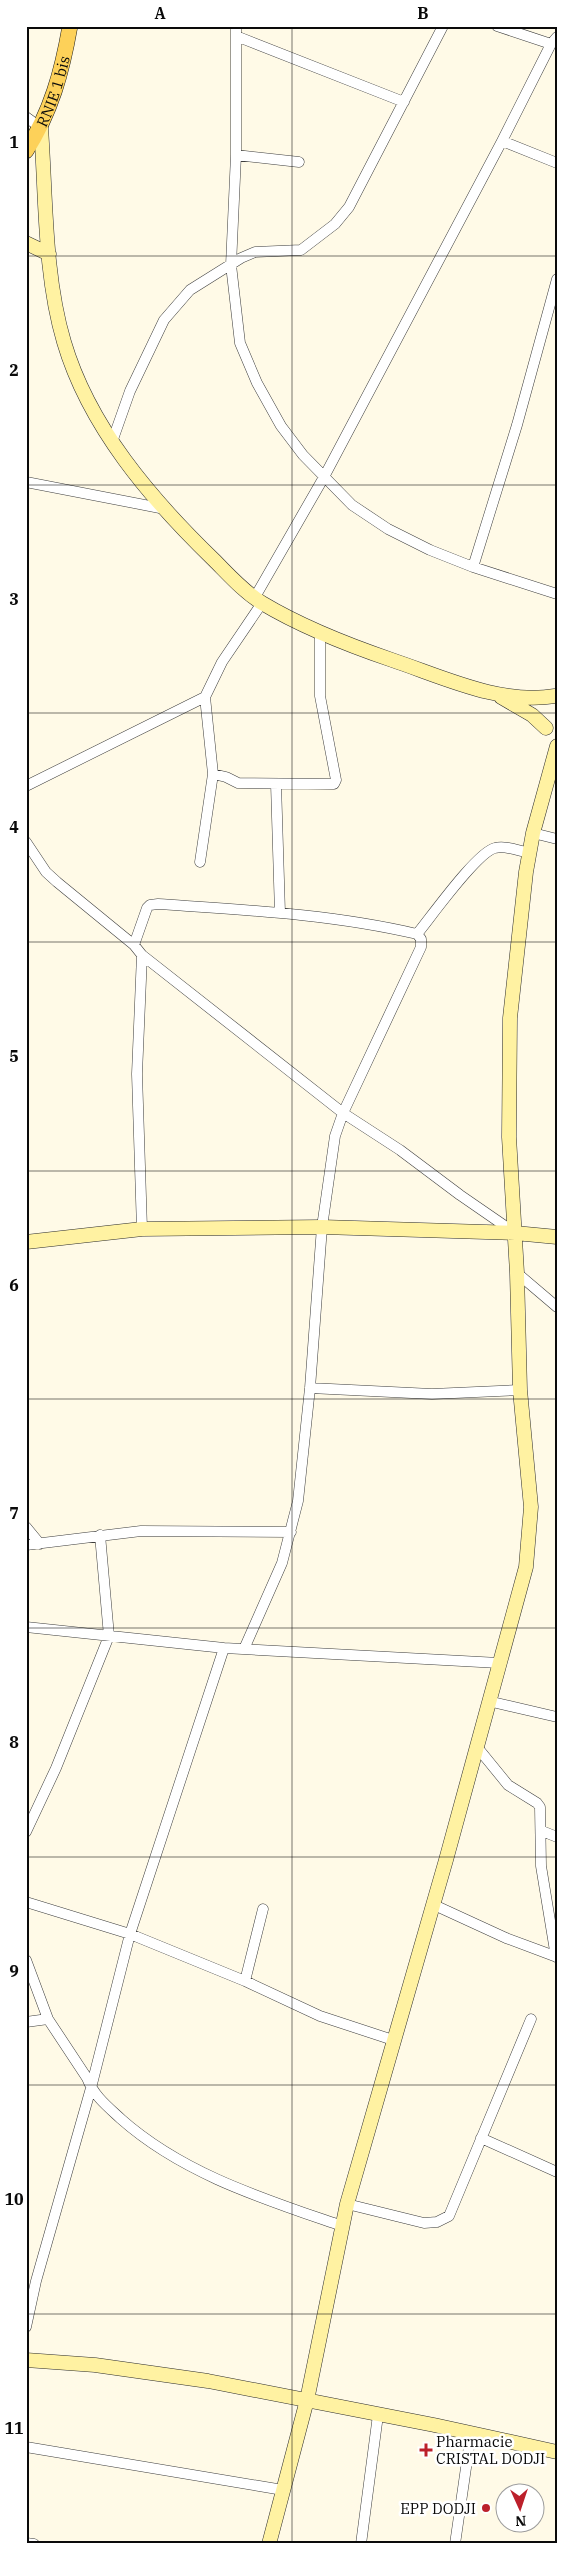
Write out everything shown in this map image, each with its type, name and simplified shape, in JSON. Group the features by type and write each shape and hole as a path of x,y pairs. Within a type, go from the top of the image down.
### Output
{"main road":[{"name":"RNIE 1 bis","path":"26,151 41,128 60,76 70,26"}],"street":[{"path":"112,442 134,382 164,320 190,290 255,252 301,250 335,224 350,207 443,26"},
{"path":"200,862 213,774 205,697 222,662 258,600 324,477 554,40 497,26"},
{"path":"404,102 236,31 236,156 232,265 240,343 257,383 281,426 303,455 352,505 388,529 430,550 473,567 557,594"},
{"path":"26,116 41,128 52,288 64,342 81,386 112,442 164,509 191,538 258,600 320,631 368,652 492,692 526,698 556,695"},
{"path":"502,141 557,163"},
{"path":"236,156 299,162"},
{"path":"26,243 49,254"},
{"path":"473,567 517,425 557,278"},
{"path":"26,482 164,509"},
{"path":"213,774 226,777 238,783 334,784 336,780 320,696 320,631"},
{"path":"492,692 532,714 557,740"},
{"path":"546,728 545,709 556,695"},
{"path":"26,786 205,697"},
{"path":"269,2544 307,2400 347,2204 520,1593 529,1539 529,1479 520,1390 517,1273 509,1137 510,1018 523,894 533,833 557,746"},
{"path":"276,784 280,913"},
{"path":"533,833 557,839"},
{"path":"26,842 46,872 134,945 142,955 343,1113 400,1150 515,1233"},
{"path":"417,934 486,852 500,847 530,853"},
{"path":"134,945 146,908 150,905 222,908 372,924 417,934 421,939 421,947 343,1113 335,1136 322,1227 310,1388 298,1502 282,1563 244,1649"},
{"path":"142,955 137,1074 142,1229"},
{"path":"26,1242 142,1229 322,1227 515,1233 557,1237"},
{"path":"517,1273 557,1307"},
{"path":"310,1388 432,1394 520,1390"},
{"path":"26,1528 40,1544"},
{"path":"26,1545 141,1531 291,1532"},
{"path":"26,1832 56,1768 109,1636 100,1535"},
{"path":"26,1627 224,1648 499,1663"},
{"path":"26,2327 31,2279 91,2088 130,1934 224,1648"},
{"path":"488,1701 557,1717"},
{"path":"477,1747 508,1785 537,1803 540,1808 542,1874 557,1957"},
{"path":"542,1831 557,1838"},
{"path":"26,1902 130,1934 245,1981 320,2016 393,2040"},
{"path":"432,1904 506,1938 557,1957"},
{"path":"245,1981 263,1909"},
{"path":"26,1960 48,2019 87,2078 91,2088 98,2098 138,2134 178,2160 251,2194 342,2226"},
{"path":"26,1987 35,1980"},
{"path":"26,2022 48,2019"},
{"path":"347,2204 424,2223 437,2222 449,2216 531,2019"},
{"path":"481,2138 557,2172"},
{"path":"26,2360 95,2365 208,2381 557,2452"},
{"path":"361,2544 378,2415"},
{"path":"455,2544 471,2433"},
{"path":"26,2447 284,2490"},
{"path":"26,2543 34,2544"}],"place":[{"name":"Pharmacie CRISTAL DODJI","path":"426,2450"},
{"name":"EPP DODJI","path":"486,2508"}]}
